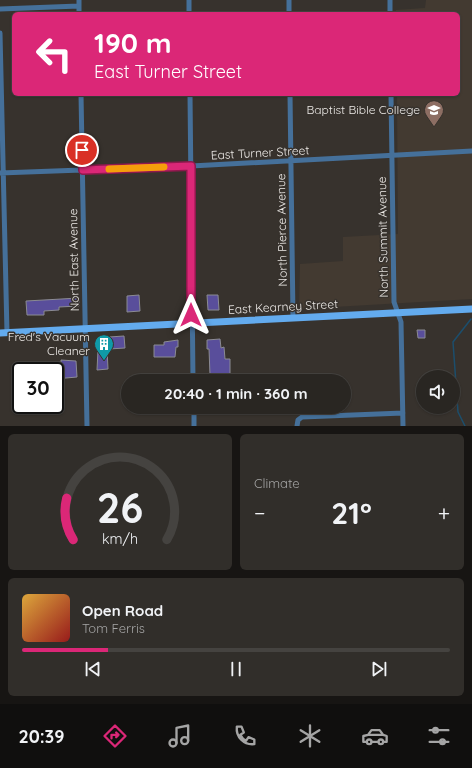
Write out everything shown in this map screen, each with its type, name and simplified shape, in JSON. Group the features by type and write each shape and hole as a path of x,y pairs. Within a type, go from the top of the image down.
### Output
{"main road":[{"name":"East Kearney Street","path":"4,333 472,309"}],"street":[{"path":"79,0 80,12"},
{"path":"189,0 189,12"},
{"path":"289,0 290,12"},
{"path":"390,0 390,12"},
{"path":"0,9 79,6"},
{"path":"0,33 4,333"},
{"name":"North East Avenue","path":"81,96 87,426"},
{"path":"190,96 191,323 193,374"},
{"name":"North Pierce Avenue","path":"290,96 293,318"},
{"name":"North Summit Avenue","path":"391,96 394,302 396,312 401,322 403,426"},
{"name":"East Turner Street","path":"1,173 191,166 472,151"},
{"path":"297,426 298,420 302,417 403,413"},
{"path":"194,414 194,426"}],"shaded area":[{"name":"Baptist Bible College","path":"426,0 472,0 472,299 299,309 300,264 343,261 343,237 398,234 397,96 460,96 460,12 396,12 396,10 425,8"}],"building":[{"path":"139,295 140,311 127,312 127,296"},
{"path":"207,295 218,295 219,310 208,310"},
{"path":"79,298 79,306 59,307 59,310 44,311 44,315 27,315 26,301"},
{"path":"417,330 425,330 425,338 418,338"},
{"path":"124,336 125,348 109,349 109,337"},
{"path":"220,339 221,348 224,347 225,359 230,359 230,374 210,374 209,349 207,349 207,340"},
{"path":"178,340 178,347 176,347 175,357 154,357 154,345 164,345 164,342"},
{"name":"Fred's Vacuum Cleaner","path":"107,349 108,369 97,370 98,350"},
{"path":"61,360 76,361 77,377 64,378 64,362 61,362"}],"waterway":[{"path":"465,426 458,412 453,342 471,319"}],"slow traffic":[{"path":"109,169 164,167"}],"place":[{"name":"Baptist Bible College","path":"434,127"},
{"name":"Fred's Vacuum Cleaner","path":"104,361"}],"route":[{"path":"82,150 83,170 191,166 191,315"}]}
